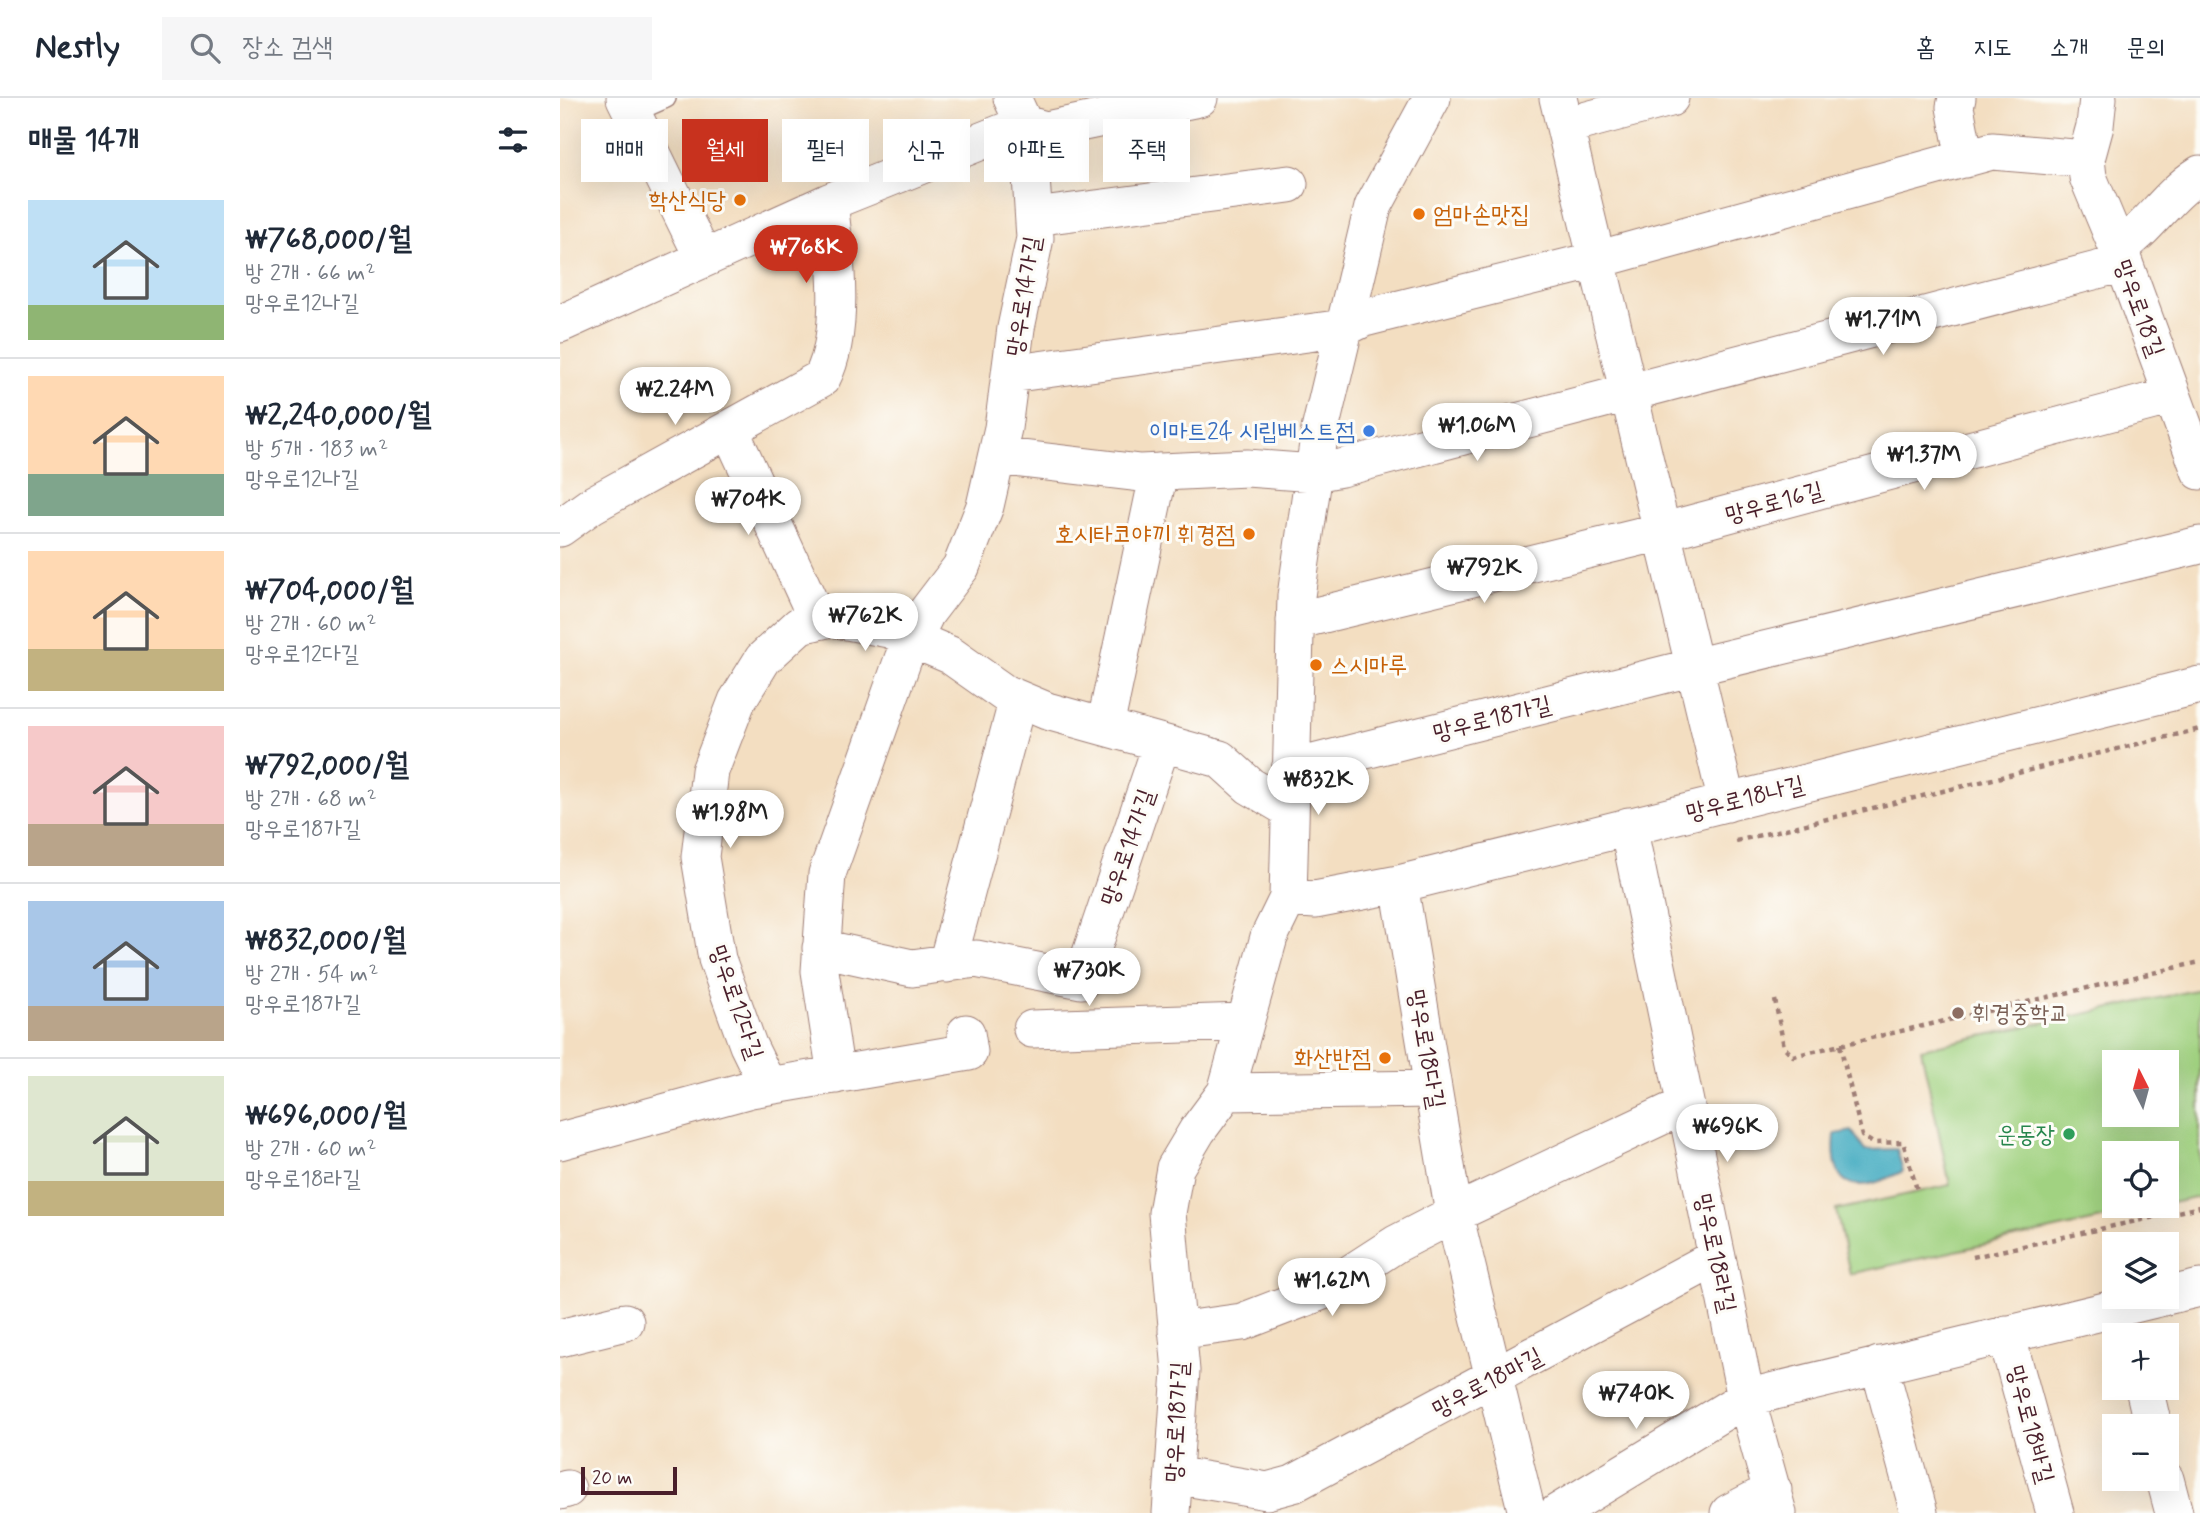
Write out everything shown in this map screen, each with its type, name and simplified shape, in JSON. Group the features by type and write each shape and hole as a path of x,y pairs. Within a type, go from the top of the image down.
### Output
{"street":[{"name":"망우로18가길","path":"1171,1513 1181,1371 1167,1213 1175,1168 1197,1131 1226,1092 1269,937 1288,898 1295,621 1320,430 1373,207 1432,98"},
{"path":"1670,98 1561,112 1727,803"},
{"path":"1957,98 1955,107 1965,159"},
{"path":"997,456 1140,473 1247,468 1314,473 1627,394 2121,256 2088,177 2086,159 2095,126 2098,98"},
{"path":"560,324 829,202 1018,111 1046,130 1183,99"},
{"name":"망우로14가길","path":"836,1075 820,971 827,874 903,659 926,613 961,567 985,506 997,456 1035,238 1029,146 1018,111"},
{"path":"634,116 703,257"},
{"path":"1344,328 1364,318 1596,260 1992,151 2086,159"},
{"name":"망우로18길","path":"2200,174 2179,188 2121,256 2200,471"},
{"name":"망우로14가길","path":"1034,217 1289,184"},
{"path":"560,528 592,505 822,378 830,362 835,255 829,202"},
{"name":"망우로14가길","path":"1010,374 1344,328"},
{"name":"망우로16길","path":"1661,532 2172,396"},
{"path":"730,430 818,621 832,618 889,629 950,655 1004,693 1018,699 1162,744 1220,759 1251,786 1289,810"},
{"path":"1105,727 1159,472"},
{"path":"1295,621 1661,532"},
{"path":"1694,667 2200,545"},
{"name":"망우로12다길","path":"560,1141 768,1086 748,1045 717,959 700,857 710,771 737,701 763,659 800,625 818,621"},
{"name":"망우로18가길","path":"1290,769 1694,667"},
{"name":"망우로18나길","path":"1288,898 1315,900 1399,884 2200,685"},
{"path":"947,964 1018,699"},
{"name":"망우로14가길","path":"821,948 912,968 976,959 1082,980 1162,744"},
{"name":"망우로18라길","path":"1628,826 1746,1398 1776,1502"},
{"name":"망우로18다길","path":"1399,884 1454,1213 1527,1513"},
{"path":"1032,1030 1244,1022"},
{"path":"768,1086 969,1052 966,1033"},
{"path":"1226,1092 1433,1089"},
{"path":"1454,1213 1685,1105"},
{"name":"망우로18가길","path":"1177,1331 1242,1322 1325,1290 1396,1244 1454,1213"},
{"name":"망우로18마길","path":"1174,1475 1250,1501 1267,1491 1293,1483 1494,1378 1717,1257"},
{"name":"망우로18바길","path":"2179,1293 2200,1288"},
{"name":"망우로18바길","path":"1746,1398 2006,1334 2127,1321 2145,1309"},
{"path":"560,1338 625,1322"},
{"name":"망우로18바길","path":"2006,1334 2055,1513"},
{"path":"1879,1364 1919,1513"},
{"path":"1557,1513 1746,1398"},
{"path":"2168,1491 2174,1513"},
{"path":"1730,1513 1776,1502"}],"lane":[{"path":"634,116 666,98"}],"path":[{"path":"1736,841 2200,729"},
{"path":"1775,1000 1784,1047 1789,1055 2200,962"},
{"path":"1840,1045 1862,1136 1872,1143 1903,1142 1918,1193"},
{"path":"1973,1257 2200,1208"}],"green space":[{"name":"운동장","path":"2200,989 2200,1197 2179,1201 2179,1141 2102,1141 2102,1218 2106,1218 1850,1274 1836,1210 1950,1185 1921,1049"}],"water":[{"path":"1852,1131 1865,1150 1897,1149 1903,1171 1861,1185 1851,1184 1843,1178 1837,1169 1834,1154 1835,1134"}],"place":[{"name":"학산식당","path":"740,200"},
{"name":"엄마손맛집","path":"1419,214"},
{"name":"이마트24 시립베스트점","path":"1369,431"},
{"name":"호시타코야끼 휘경점","path":"1249,534"},
{"name":"스시마루","path":"1316,665"},
{"name":"휘경중학교","path":"1958,1013"},
{"name":"화산반점","path":"1385,1058"},
{"name":"운동장","path":"2069,1134"}]}
